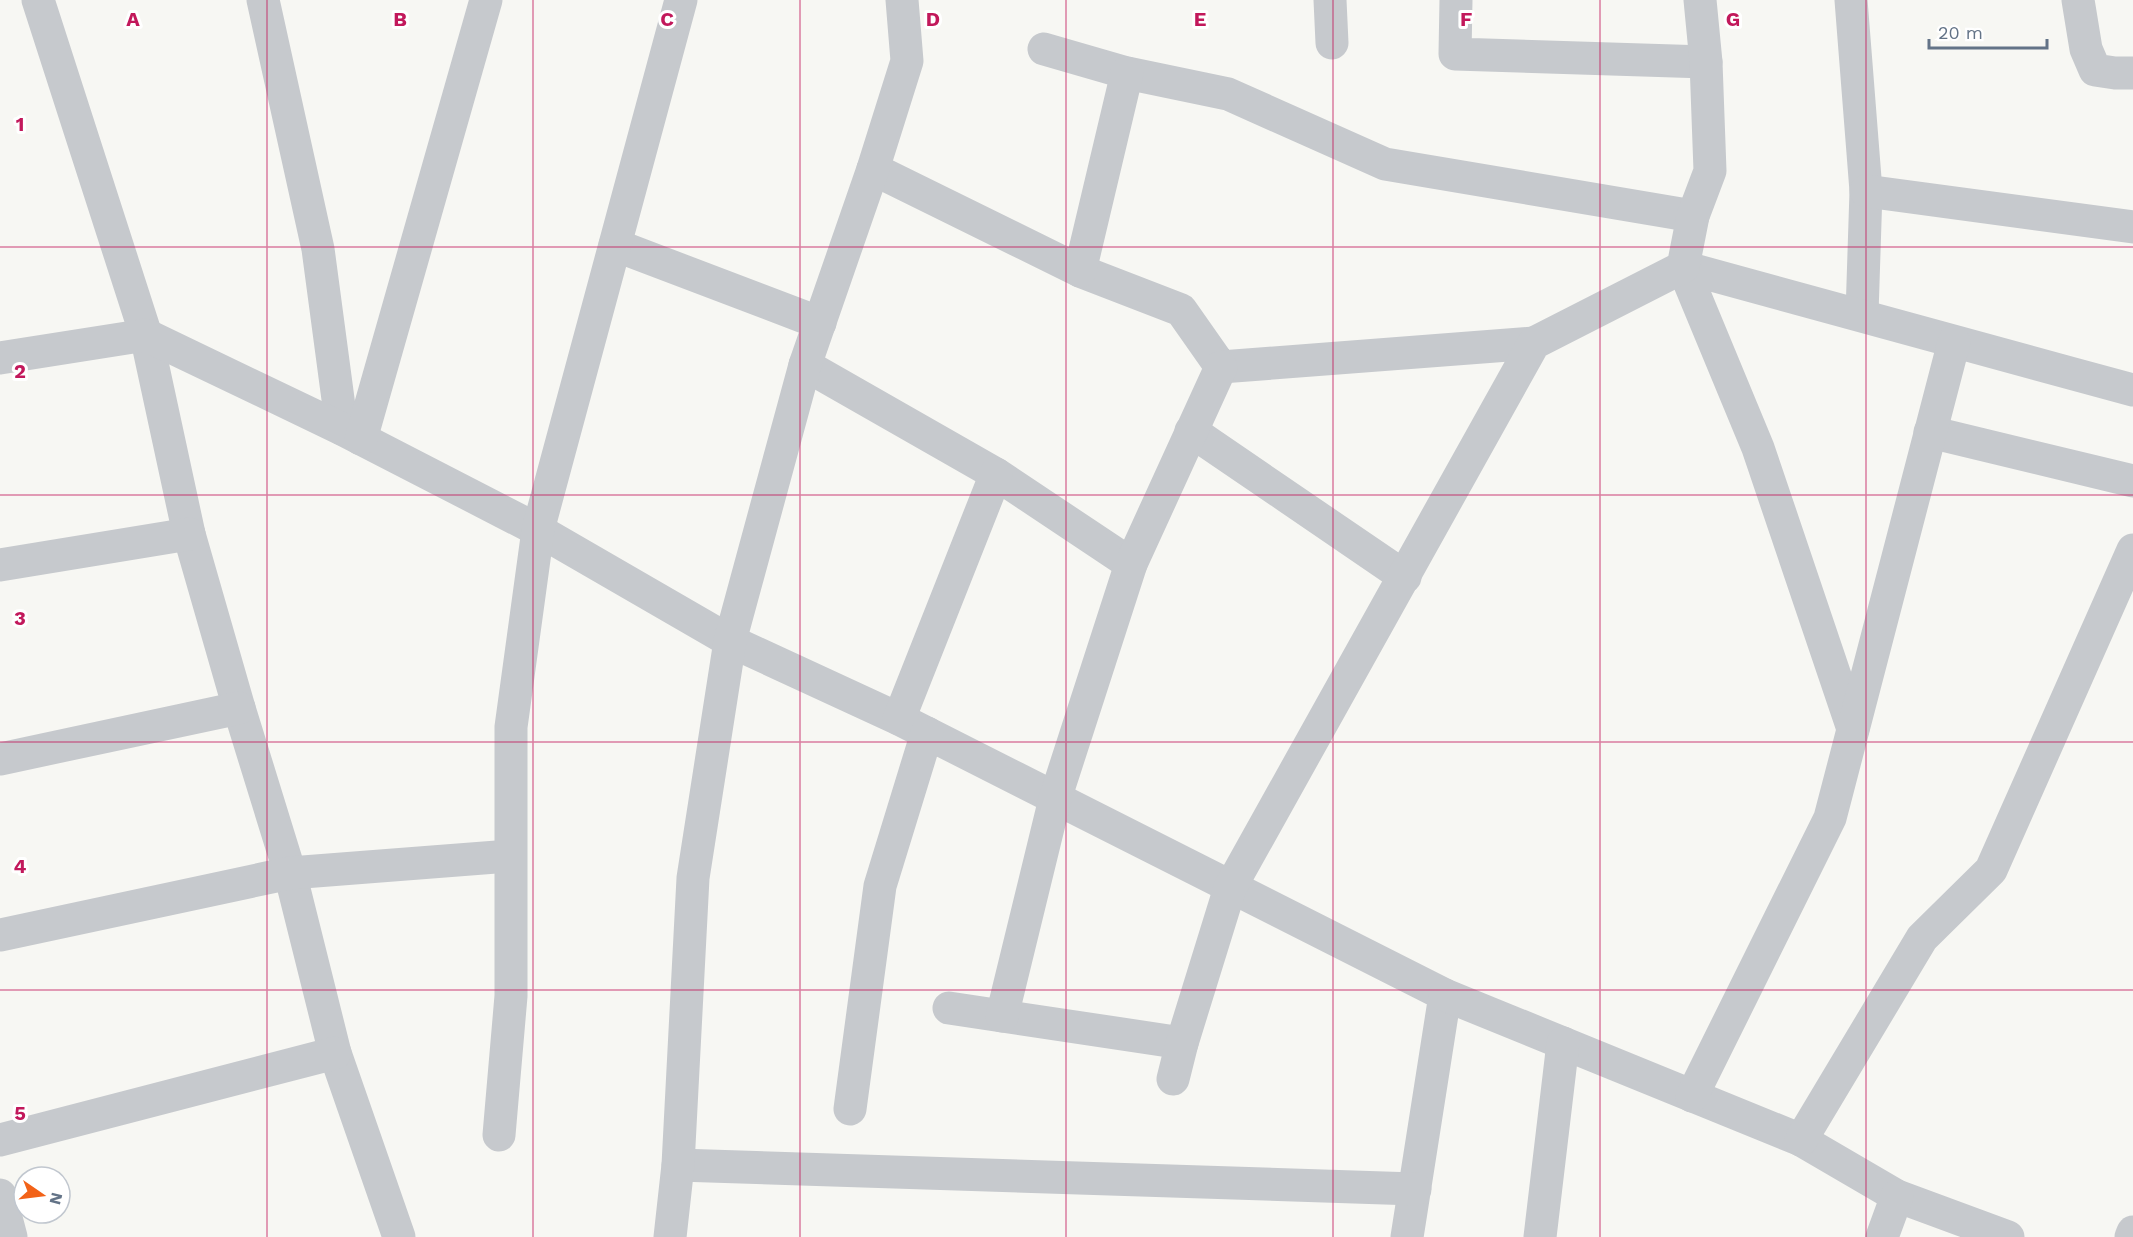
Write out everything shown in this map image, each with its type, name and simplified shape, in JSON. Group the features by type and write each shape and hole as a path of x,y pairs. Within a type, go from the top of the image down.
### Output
{"street":[{"path":"38,0 146,335 189,534 290,873 335,1053 399,1237"},
{"path":"263,0 318,249 351,434"},
{"path":"351,434 486,0"},
{"path":"499,1135 511,996 511,728 538,530 681,0"},
{"path":"670,1237 678,1165 693,878 730,641 805,365 873,169 907,61 902,0"},
{"path":"1330,0 1332,43"},
{"path":"1456,0 1455,54 1706,62"},
{"path":"1700,0 1706,62 1710,171 1694,216 1683,267 1758,448 1853,729"},
{"path":"1851,0 1866,190 1862,314"},
{"path":"2078,0 2086,49 2095,70 2133,73"},
{"path":"1044,49 1126,73 1228,94 1385,164 1694,216"},
{"path":"1080,271 1126,73"},
{"path":"873,169 1080,271 1181,310 1221,367"},
{"path":"1866,190 2133,227"},
{"path":"615,245 820,323"},
{"path":"1221,367 1534,342 1683,267 1862,314 1954,342 2133,390"},
{"path":"0,358 146,335 351,434 538,530 730,641 913,726 1445,995 1801,1140 1896,1196 2008,1237"},
{"path":"1173,1078 1230,888 1534,342"},
{"path":"1692,1095 1830,818 1954,342"},
{"path":"805,365 996,474 1131,564"},
{"path":"1002,1016 1055,799 1131,564 1221,367"},
{"path":"1191,432 1405,577"},
{"path":"1930,432 2133,481"},
{"path":"850,1109 880,886 913,726 996,474"},
{"path":"0,565 189,534"},
{"path":"1801,1140 1922,938 1991,870 2133,550"},
{"path":"0,759 239,708"},
{"path":"0,935 290,873 510,856"},
{"path":"1407,1237 1445,995"},
{"path":"949,1008 1182,1043"},
{"path":"1540,1237 1563,1043"},
{"path":"0,1140 335,1053"},
{"path":"678,1165 1414,1189"},
{"path":"0,1195 11,1237"},
{"path":"1882,1237 1896,1196"},
{"path":"2131,1237 2133,1232"}]}
